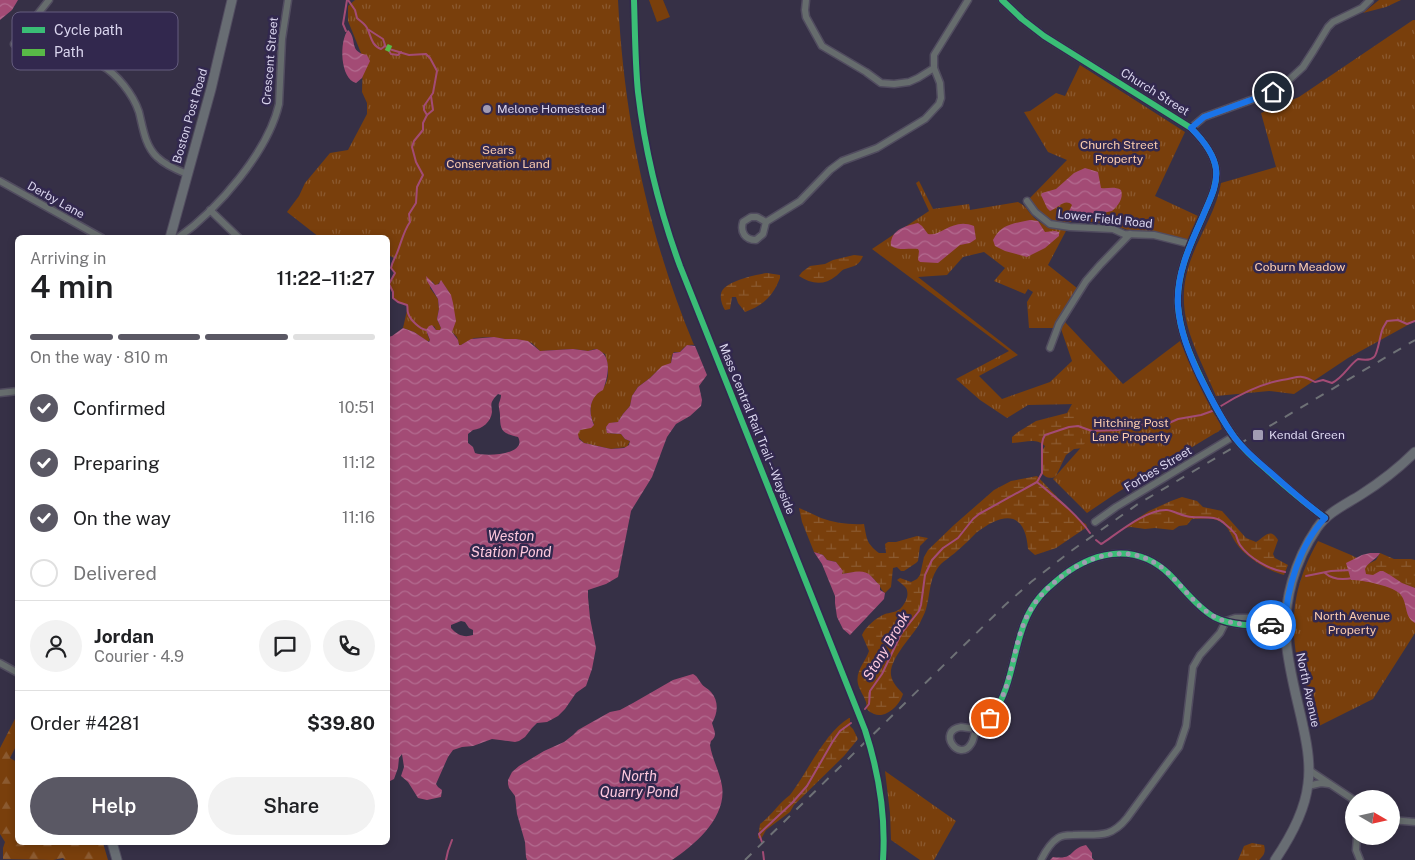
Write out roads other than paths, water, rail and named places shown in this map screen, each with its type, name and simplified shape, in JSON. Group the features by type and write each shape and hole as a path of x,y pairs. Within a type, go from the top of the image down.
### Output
{"main road":[{"name":"Boston Post Road","path":"171,235 216,73 232,0"},
{"name":"North Avenue","path":"1274,860 1285,844 1298,818 1308,786 1309,770 1306,744 1287,649 1285,621 1289,592 1296,568 1309,540 1325,518 1377,484 1415,452"},
{"path":"113,845 117,860"}],"street":[{"path":"39,12 49,0"},
{"name":"Crescent Street","path":"181,235 230,189 248,166 269,130 276,113 280,88 283,32 288,0"},
{"path":"806,0 806,17 822,46 881,83 909,82 934,68"},
{"path":"766,222 800,201 830,170 842,161 877,148 930,115 939,104 941,98 940,83 934,68 934,55 968,0"},
{"name":"Church Street","path":"1002,0 1032,28 1191,128 1212,155 1216,169 1214,190 1190,244 1179,280 1178,306 1188,351 1218,412 1234,436 1249,454 1325,518"},
{"path":"1191,128 1204,117 1273,92 1289,80 1302,66 1333,22 1362,8 1370,0"},
{"path":"108,70 123,85 135,103 144,134 152,151 166,164 187,174"},
{"name":"Derby Lane","path":"0,181 97,235"},
{"name":"Lower Field Road","path":"1027,201 1035,212 1050,224 1113,229 1124,234 1154,235 1190,244"},
{"path":"210,210 236,235"},
{"path":"1050,348 1059,324 1086,281 1130,234"},
{"path":"0,393 15,391"},
{"name":"Forbes Street","path":"1095,522 1116,507 1234,436"},
{"path":"976,729 961,727 954,729 950,739 952,746 958,750 966,749 972,743 976,729 990,718 999,702 1022,629 1033,606 1060,578 1078,564 1088,560 1118,553 1148,559 1166,571 1206,612 1214,617 1226,621 1235,618 1285,621"},
{"path":"1041,860 1049,847 1059,838 1071,835 1096,836 1107,834 1117,828 1127,818 1181,743 1186,726 1193,667 1220,633 1226,621"},
{"path":"0,662 15,672"},
{"path":"1309,770 1345,794"},
{"path":"1308,786 1323,783 1332,785"},
{"path":"1400,822 1415,822"},
{"path":"1356,845 1360,860"}],"water":[{"path":"0,0 18,0 12,10 0,20"},
{"path":"348,30 353,37 357,51 367,55 370,61 362,78 356,83 347,75 344,67 342,51 345,35"},
{"path":"1085,168 1098,172 1101,188 1121,190 1121,199 1116,207 1112,211 1070,220 1066,217 1072,205 1069,203 1064,203 1050,211 1041,195 1042,193 1056,189 1074,173"},
{"path":"1030,220 1038,221 1045,232 1059,232 1059,236 1045,248 1027,257 995,246 993,240 1004,227"},
{"path":"918,223 928,234 938,233 954,225 967,224 974,226 976,239 970,243 960,245 938,263 920,262 918,260 918,249 901,249 891,246 891,241 896,232 903,227"},
{"name":"Weston Station Pond","path":"426,276 435,285 439,284 441,280 451,295 456,321 452,332 459,345 471,339 494,337 528,341 540,351 573,349 588,351 597,349 602,352 608,367 606,379 603,390 592,401 591,415 594,425 591,428 580,430 578,434 579,439 584,443 611,449 624,448 629,445 630,441 621,434 607,433 606,427 609,423 618,422 630,406 632,396 638,387 662,366 671,363 673,353 680,352 687,345 695,346 707,375 699,386 702,400 701,406 690,416 676,424 667,437 652,477 631,511 618,577 606,584 588,590 590,618 596,648 586,686 576,693 558,716 547,722 537,723 519,741 492,739 473,746 453,750 436,784 442,790 441,797 427,800 418,798 408,782 401,776 404,767 402,754 399,758 394,779 390,781 390,336 403,328 414,332 429,342 426,330 429,326 432,325 436,330 441,328 437,319 438,299","holes":["498,394 501,395 499,406 501,425 503,431 518,437 519,443 517,448 496,454 475,453 473,447 468,443 468,434 473,430 483,427 488,422 492,412 491,404","461,621 465,622 473,630 473,635 461,635 451,628 451,625"]},
{"path":"814,552 823,555 827,560 836,562 843,571 842,574 864,572 868,574 880,585 880,590 885,593 884,599 850,635 843,629 837,617 835,596 822,564"},
{"path":"1370,553 1380,553 1366,567 1366,574 1373,575 1383,571 1402,583 1415,588 1415,623 1409,618 1403,599 1397,592 1378,584 1351,580 1346,563"},
{"name":"North Quarry Pond","path":"693,674 711,692 716,703 716,715 712,723 715,735 710,745 721,781 722,797 720,809 708,829 672,860 527,860 515,796 508,784 512,772 544,751 564,742 578,730 610,712 620,710 673,680"},
{"path":"1086,845 1092,853 1094,860 1050,860 1053,857 1069,856 1076,849"}],"waterway":[{"path":"346,31 343,24 347,0"},
{"path":"348,0 355,10 357,18 367,28 374,44 381,49 385,46"},
{"path":"369,30 383,39 391,54 398,55 401,52"},
{"path":"389,49 409,55 426,54 430,58 437,71 433,93 424,106 427,115"},
{"path":"390,282 395,273 391,268 392,264 410,222 409,214 416,203 417,187 423,175 416,162 412,147 414,141 423,130 423,123 427,115 433,110 431,96"},
{"path":"390,286 393,298 407,305 411,318 418,326 426,330"},
{"name":"Stony Brook","path":"1221,406 1235,397 1265,384 1295,377 1302,377 1315,382 1323,380 1332,383 1340,378 1358,359 1368,360 1374,357 1387,321 1398,320 1407,324 1415,321"},
{"name":"Stony Brook","path":"865,709 869,704 870,691 882,674 901,634 919,611 925,575 932,560 943,548 958,538 979,514 1037,482 1042,473 1042,444 1045,435 1078,426 1092,431 1118,430 1154,422 1169,423 1215,410"},
{"path":"1037,482 1072,512 1090,533"},
{"path":"1096,540 1101,544 1142,517 1159,511 1167,510 1189,517 1210,517 1218,519 1229,528 1236,535 1244,550 1254,559 1285,572"},
{"path":"1306,576 1331,571 1351,570"},
{"path":"1325,573 1338,579 1353,578"},
{"name":"Stony Brook","path":"762,842 759,834 807,786 833,741 840,731 851,723"},
{"path":"446,860 452,840"},
{"name":"Stony Brook","path":"763,852 764,860"}],"railway":[{"path":"745,860 1004,606 1031,582 1138,504 1415,340"}],"place":[{"name":"Melone Homestead","path":"487,109"},
{"name":"Kendal Green","path":"1258,435"}],"park label":[{"name":"Church Street Property","path":"1119,152"},
{"name":"Sears Conservation Land","path":"498,157"},
{"name":"Coburn Meadow","path":"1300,267"},
{"name":"Hitching Post Lane Property","path":"1131,430"},
{"name":"North Avenue Property","path":"1352,623"}]}
